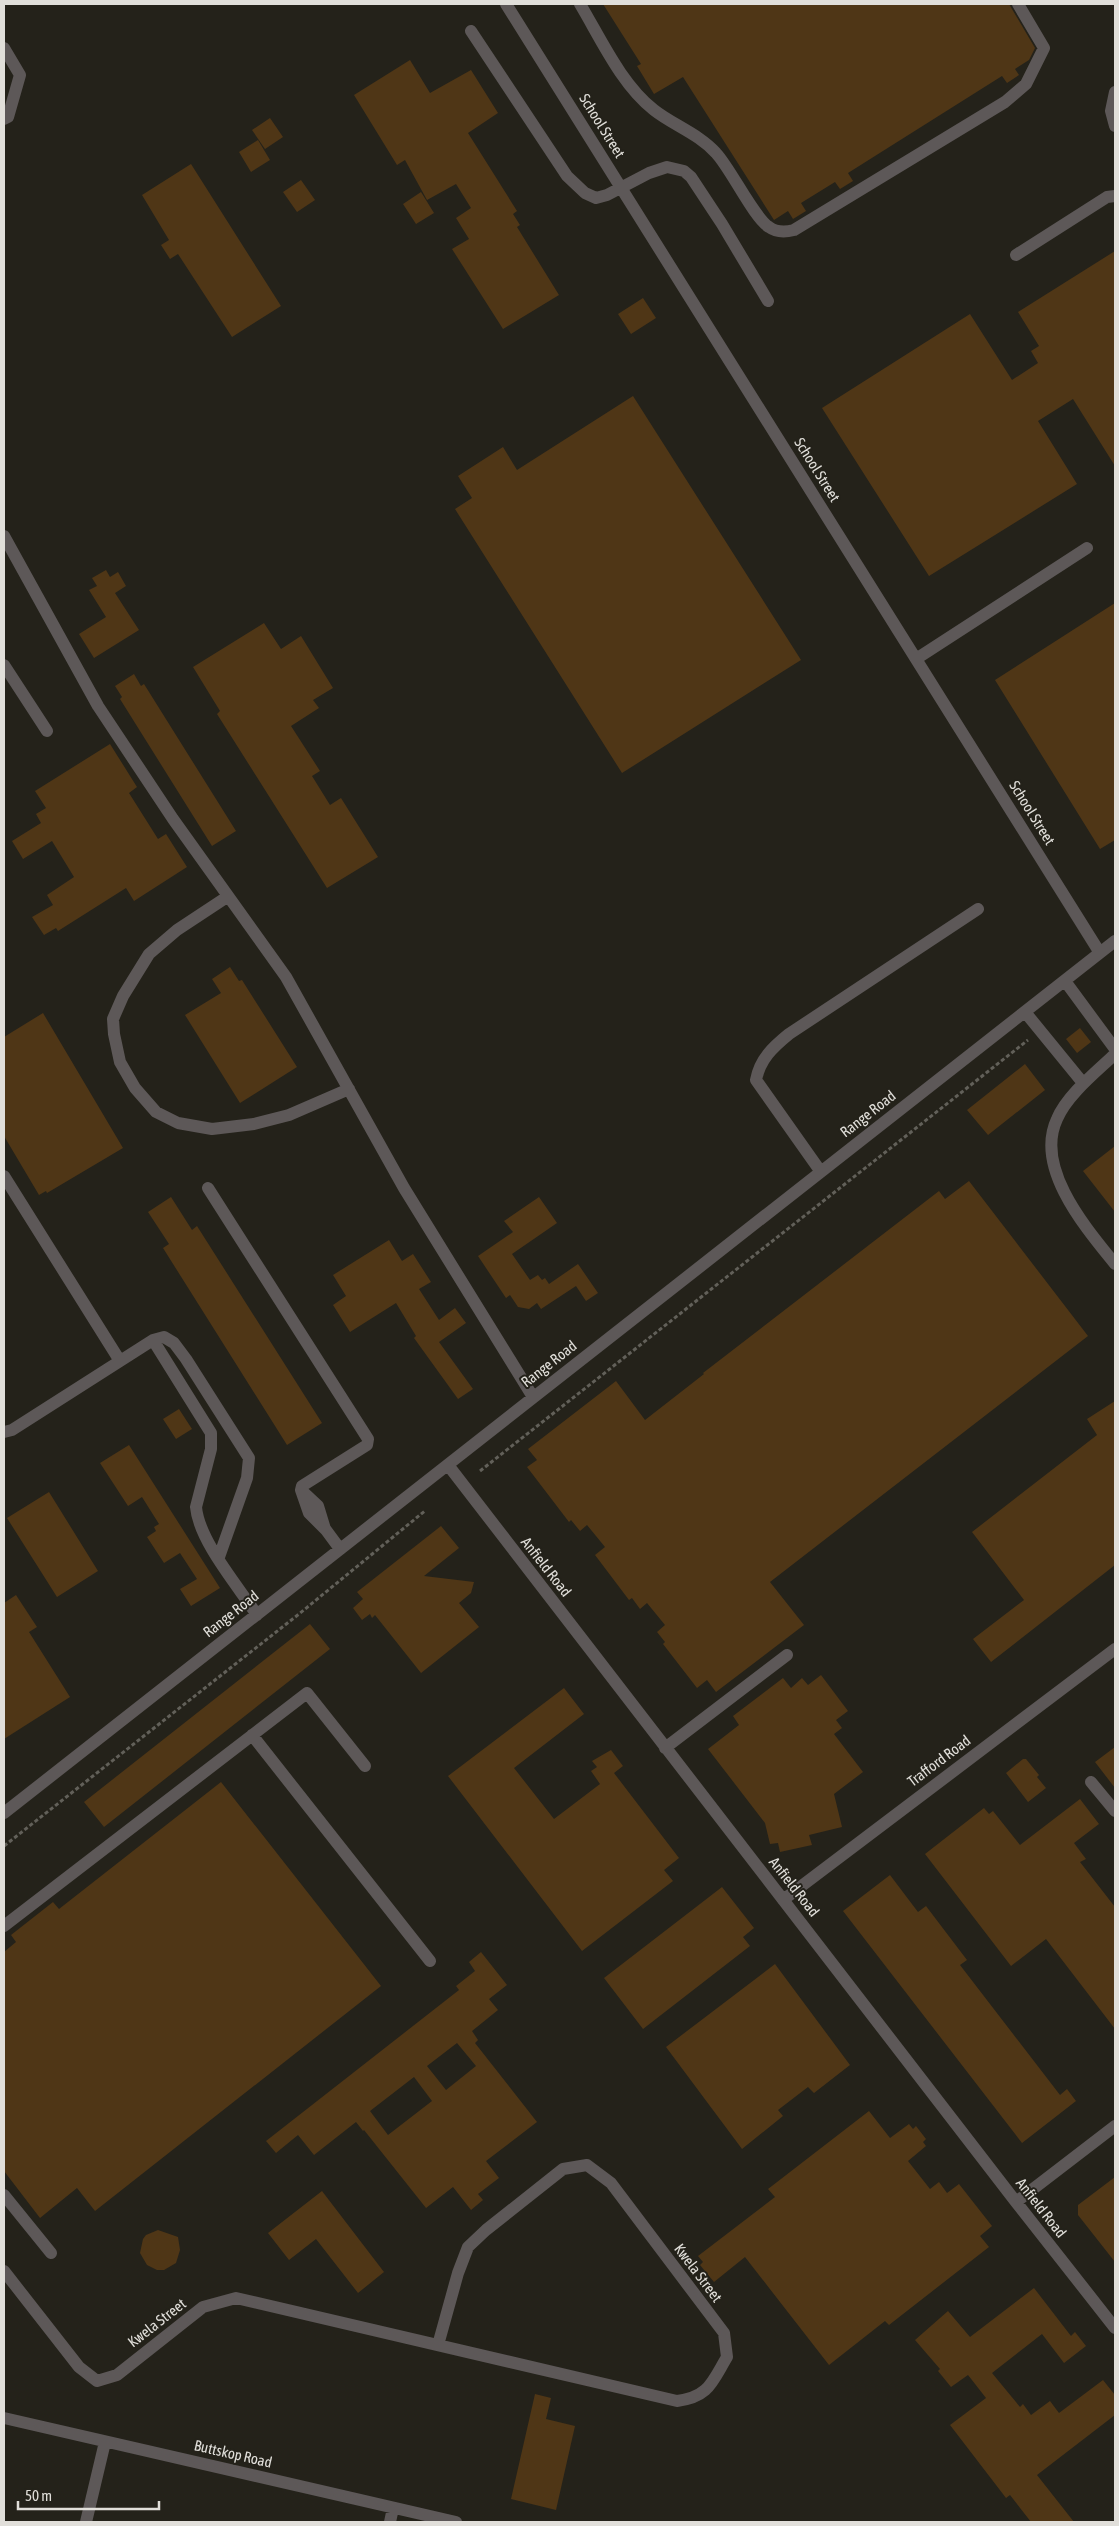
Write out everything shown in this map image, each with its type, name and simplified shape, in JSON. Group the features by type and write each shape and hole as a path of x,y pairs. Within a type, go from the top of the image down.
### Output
{"street":[{"name":"School Street","path":"506,4 1100,953"},
{"path":"580,4 623,74 639,95 653,110 715,151 764,223 779,231 786,232 794,230 1005,102 1020,90 1026,84 1044,48 1018,4"},
{"path":"471,31 571,181 584,193 596,198 607,195 649,172 667,167 684,171 691,177 722,224 768,300"},
{"path":"4,48 20,76 8,117 4,119"},
{"path":"1115,92 1111,111 1115,126"},
{"path":"1016,255 1107,197 1115,196"},
{"path":"4,536 98,706 227,897 286,976 404,1188 533,1397"},
{"path":"916,659 1087,548"},
{"path":"4,666 47,731"},
{"path":"227,897 177,930 149,954 124,996 113,1019 114,1034 120,1062 135,1088 156,1112 178,1123 212,1129 254,1124 289,1116 349,1089"},
{"path":"821,1172 756,1080 758,1068 776,1044 789,1034 978,909"},
{"name":"Range Road","path":"4,1812 1115,941"},
{"path":"1065,981 1115,1049"},
{"path":"1025,1012 1083,1083"},
{"path":"1115,1054 1083,1083 1057,1117 1051,1136 1053,1158 1060,1183 1081,1221 1115,1264"},
{"path":"4,1176 120,1361"},
{"path":"208,1188 368,1439 366,1445 302,1486 301,1490 318,1506 326,1530 340,1549"},
{"path":"4,1432 12,1430 153,1340 164,1337 174,1343 249,1458 247,1478 219,1557"},
{"path":"153,1340 211,1433 211,1448 196,1507 200,1523 219,1557 257,1614"},
{"name":"Anfield Road","path":"448,1465 1115,2328"},
{"name":"Trafford Road","path":"783,1900 1115,1650"},
{"path":"665,1748 787,1655"},
{"path":"4,1926 307,1693 365,1766"},
{"path":"252,1736 430,1961"},
{"path":"1092,1782 1115,1810"},
{"path":"1016,2202 1115,2126"},
{"name":"Kwela Street","path":"4,2271 79,2366 97,2380 117,2375 203,2307 236,2298 677,2401 694,2399 707,2390 727,2356 724,2333 610,2183 587,2165 563,2169 486,2230 468,2248 458,2273 438,2345"},
{"path":"4,2195 51,2253"},
{"name":"Buttskop Road","path":"4,2418 456,2522"},
{"path":"86,2522 105,2442"},
{"path":"390,2522 394,2508"}],"path":[{"path":"480,1471 1030,1039"},
{"path":"4,1846 300,1614 426,1510"}],"building":[{"path":"603,4 1009,4 1035,48 1029,60 1015,69 1019,75 1007,83 1002,76 848,173 853,181 840,189 835,182 801,203 806,211 793,219 788,211 774,220 683,77 654,94 637,66 641,64"},
{"path":"410,60 430,93 471,70 498,113 468,133 517,211 513,214 520,225 517,227 559,295 503,329 452,249 469,239 456,218 471,208 456,184 427,200 405,160 397,165 354,95"},
{"path":"270,118 283,137 265,149 252,130"},
{"path":"258,140 270,160 251,172 239,152"},
{"path":"191,164 281,306 232,337 178,254 170,259 161,245 169,240 142,195"},
{"path":"301,180 315,200 297,212 283,192"},
{"path":"421,192 434,213 416,224 403,204"},
{"path":"1115,251 1115,466 1073,399 1038,421 1077,484 929,576 822,408 970,314 1012,380 1038,363 1031,351 1039,346 1018,312"},
{"path":"643,298 656,318 631,334 618,314"},
{"path":"633,396 801,660 622,773 455,509 472,498 458,476 503,447 517,470"},
{"path":"106,570 110,577 118,572 126,586 115,593 139,630 94,658 79,634 106,617 89,590 97,586 92,578"},
{"path":"1115,603 1115,840 1100,849 995,680"},
{"path":"264,623 281,649 301,636 333,688 313,700 319,708 291,726 320,771 312,776 330,805 341,798 378,857 327,888 217,714 220,711 193,667"},
{"path":"134,674 141,686 144,684 236,831 212,846 120,699 122,697 115,686"},
{"path":"110,744 137,787 129,793 158,839 166,834 187,867 134,901 126,888 58,931 56,928 44,935 32,917 53,905 47,895 74,877 52,841 23,859 12,841 41,823 36,814 46,808 35,791"},
{"path":"230,967 239,981 242,980 297,1067 240,1103 185,1015 221,993 212,979"},
{"path":"43,1013 123,1148 47,1193 46,1191 39,1195 4,1136 4,1037"},
{"path":"1080,1028 1091,1042 1077,1053 1066,1039"},
{"path":"1025,1064 1045,1090 988,1135 967,1110"},
{"path":"1115,1146 1115,1212 1083,1171"},
{"path":"969,1181 1088,1336 770,1582 804,1625 716,1692 707,1680 697,1688 663,1644 665,1642 657,1632 665,1625 647,1603 640,1609 632,1598 629,1600 595,1555 605,1547 587,1525 580,1531 571,1520 569,1522 527,1467 537,1460 528,1449 616,1381 645,1420 939,1191 945,1199"},
{"path":"171,1197 192,1230 197,1226 322,1423 287,1445 163,1248 169,1244 148,1212"},
{"path":"539,1197 557,1223 512,1254 530,1280 538,1275 542,1280 545,1278 549,1284 578,1264 598,1293 586,1301 576,1286 541,1309 537,1303 529,1309 518,1307 510,1295 506,1298 478,1256 513,1232 504,1221"},
{"path":"389,1240 402,1261 413,1254 431,1282 419,1289 439,1320 455,1308 466,1323 439,1342 473,1389 458,1399 414,1338 416,1336 396,1303 350,1332 333,1305 346,1296 333,1275"},
{"path":"1115,1401 1115,1565 991,1662 973,1639 1024,1600 972,1532 1097,1435 1087,1419"},
{"path":"179,1409 192,1429 176,1439 163,1419"},
{"path":"129,1445 220,1588 191,1606 180,1589 197,1579 180,1553 164,1563 147,1537 156,1531 154,1527 159,1524 142,1497 128,1506 100,1463"},
{"path":"49,1492 98,1571 57,1597 7,1518"},
{"path":"441,1526 459,1548 424,1576 474,1582 471,1593 459,1603 479,1627 421,1673 375,1615 372,1618 370,1614 362,1620 353,1608 363,1599 357,1592"},
{"path":"16,1595 37,1627 29,1632 70,1697 4,1739 4,1603"},
{"path":"310,1624 330,1649 104,1827 84,1802"},
{"path":"821,1675 848,1711 836,1720 842,1728 834,1734 863,1772 834,1794 842,1827 809,1835 812,1845 780,1852 778,1843 770,1844 765,1823 708,1749 739,1725 733,1716 783,1678 791,1688 802,1678 808,1685"},
{"path":"564,1688 584,1714 514,1768 554,1819 600,1784 591,1771 597,1767 592,1761 611,1750 623,1766 614,1773 679,1858 664,1870 673,1881 582,1951 448,1776"},
{"path":"1115,1747 1115,1788 1095,1762"},
{"path":"1023,1759 1026,1759 1039,1775 1037,1777 1046,1788 1028,1802 1006,1773"},
{"path":"221,1782 381,1986 95,2211 77,2188 40,2218 4,2171 4,1952 16,1942 11,1935 53,1902 59,1909"},
{"path":"1080,1799 1099,1824 1074,1843 1086,1859 1080,1862 1115,1907 1115,2029 1046,1939 1011,1966 925,1854 984,1808 989,1814 993,1811 1020,1845"},
{"path":"890,1875 918,1912 926,1906 967,1960 960,1965 1060,2095 1067,2089 1076,2101 1022,2143 843,1911"},
{"path":"722,1887 754,1928 743,1937 750,1946 643,2029 604,1978"},
{"path":"481,1952 507,1985 489,1999 498,2010 472,2031 478,2040 475,2043 537,2122 486,2161 499,2178 478,2194 483,2200 471,2210 453,2187 426,2208 356,2122 314,2155 298,2135 276,2153 266,2141 459,1990 456,1986 475,1971 469,1962","holes":["457,2043 476,2066 446,2090 427,2066","414,2077 432,2101 388,2135 370,2111"]},
{"path":"775,1964 850,2065 814,2093 808,2087 778,2110 783,2116 742,2149 666,2047"},
{"path":"869,2111 890,2138 909,2124 913,2129 916,2126 926,2139 923,2142 926,2146 908,2161 930,2189 939,2182 947,2193 959,2184 992,2226 980,2236 989,2247 889,2325 885,2321 829,2365 745,2257 714,2282 700,2265 703,2262 698,2256 775,2197 768,2189"},
{"path":"1115,2177 1115,2262 1078,2215 1078,2205"},
{"path":"322,2191 384,2272 358,2293 316,2239 289,2260 268,2233"},
{"path":"158,2230 178,2237 180,2250 176,2263 164,2270 157,2270 147,2265 140,2253 143,2239 146,2235"},
{"path":"1034,2288 1071,2336 1075,2332 1086,2346 1064,2363 1042,2334 992,2373 1020,2407 1023,2404 1031,2415 1050,2401 1059,2413 1103,2380 1115,2395 1115,2415 1037,2475 1074,2522 1031,2522 1010,2495 1006,2498 950,2425 986,2398 968,2375 951,2387 938,2371 940,2369 915,2340 948,2311 970,2337"},
{"path":"535,2394 551,2398 546,2419 575,2426 556,2510 511,2499"}]}
